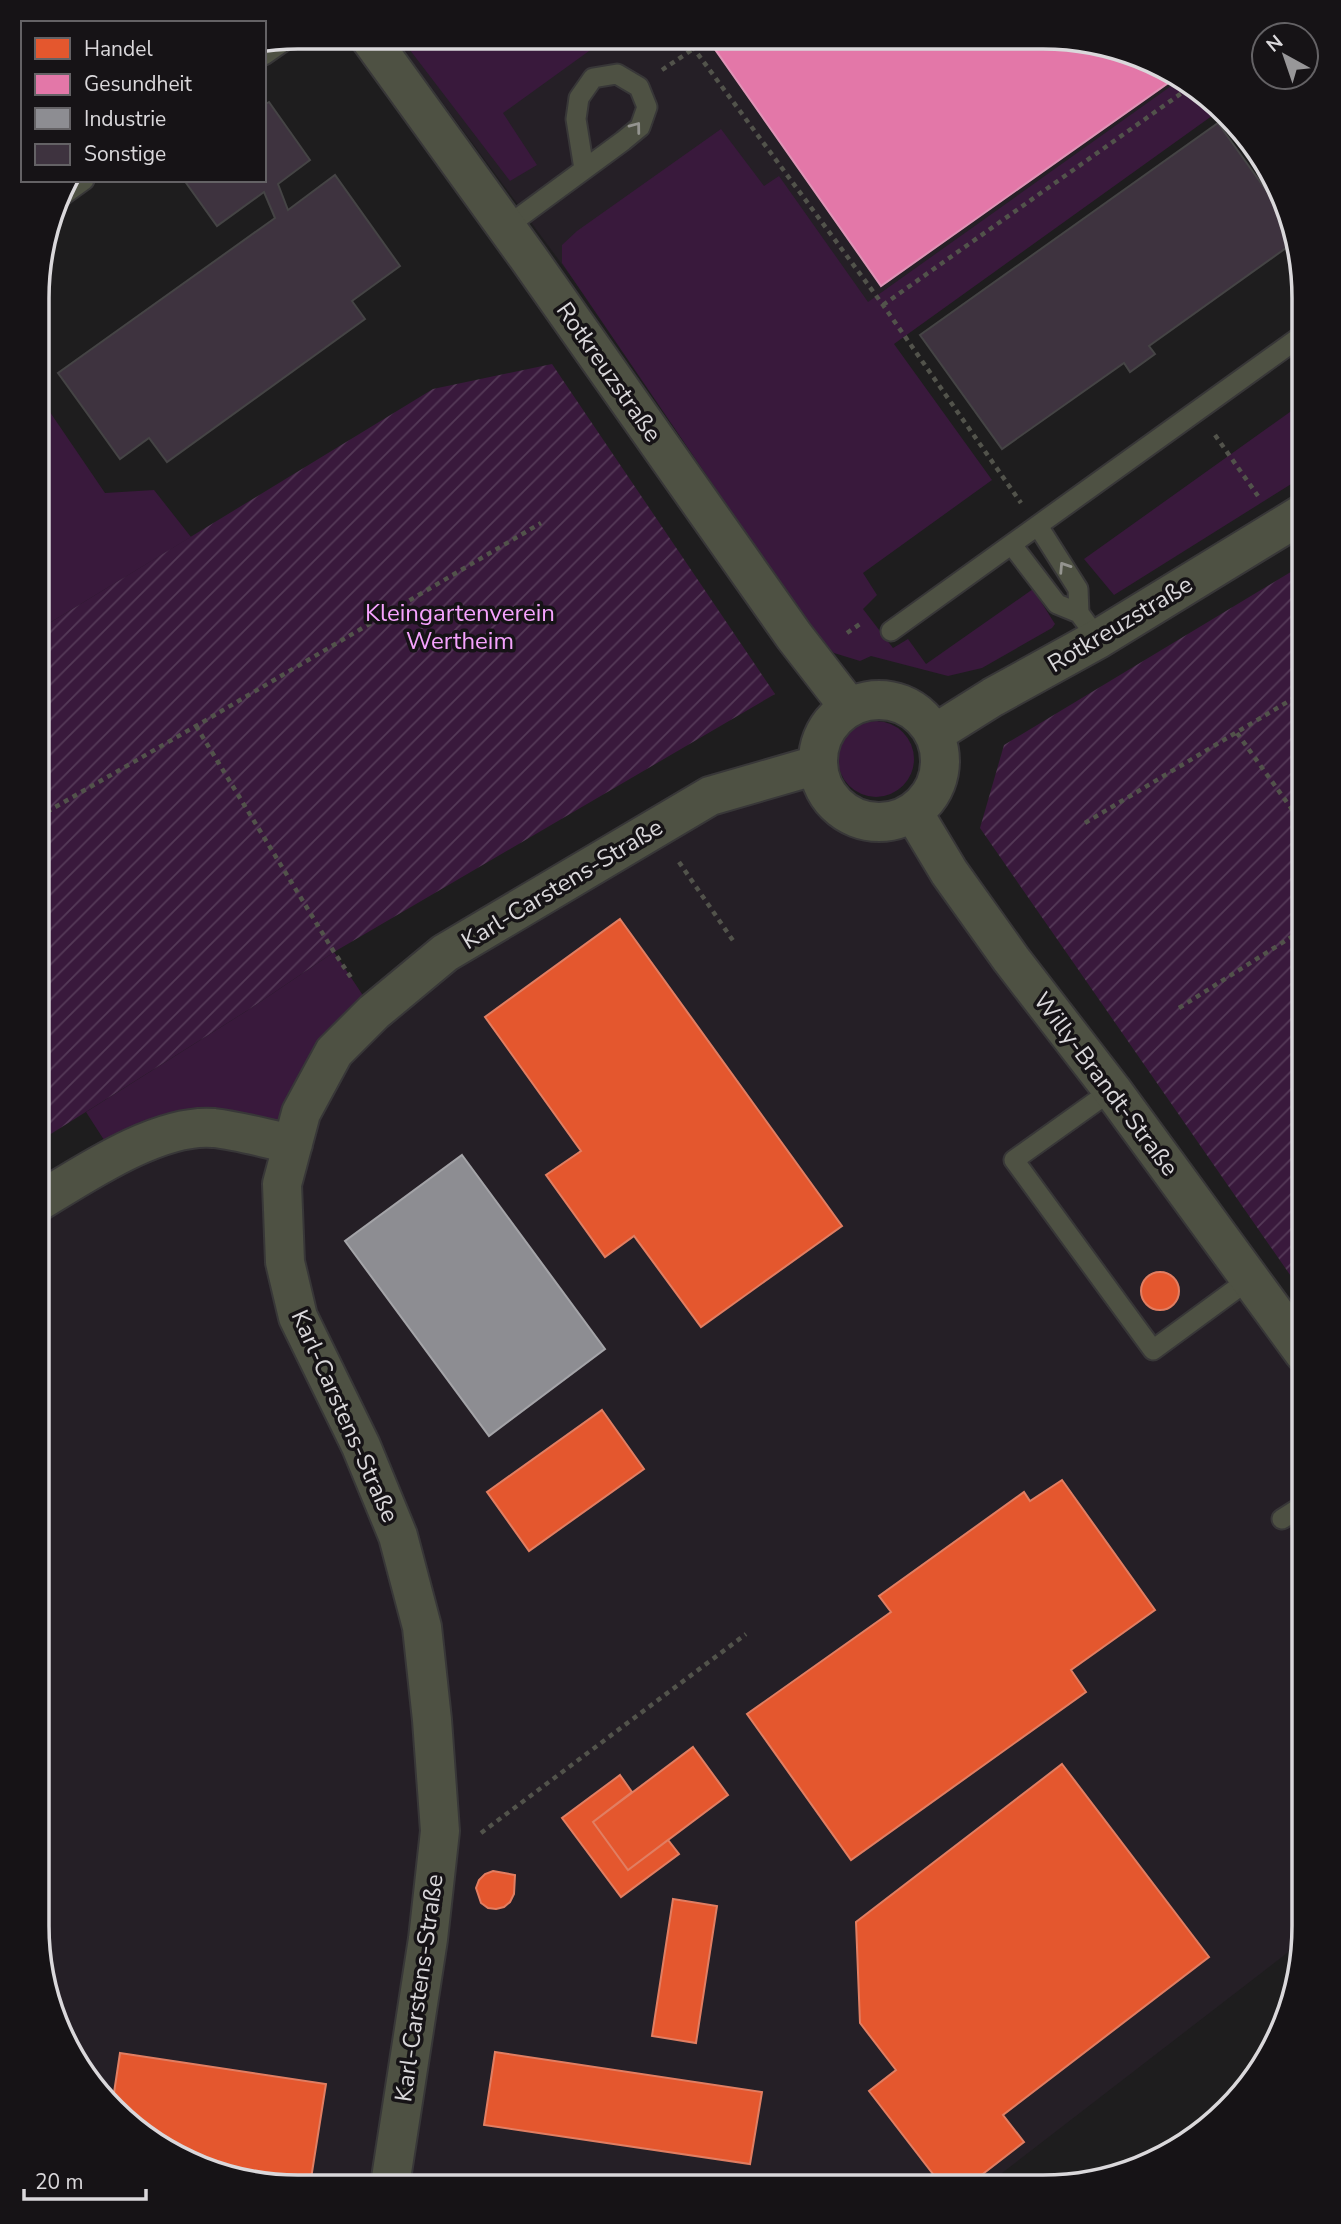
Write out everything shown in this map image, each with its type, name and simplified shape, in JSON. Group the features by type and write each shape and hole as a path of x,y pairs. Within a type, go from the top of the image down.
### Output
{"street":[{"name":"Rotkreuzstraße","path":"378,50 506,226 794,636 849,706"},
{"name":"Rotkreuzstraße","path":"934,734 993,697 1088,626 1292,521"},
{"path":"872,699 893,700 915,710 926,720 934,734 939,749 938,777 933,790 913,812 898,819 866,821 846,813 830,799 820,780 818,748 827,727 849,706 872,699"},
{"name":"Karl-Carstens-Straße","path":"392,2175 428,1939 440,1831 432,1720 422,1627 398,1536 361,1446 298,1317 285,1262 282,1184 301,1113 334,1052 374,1012 445,953 710,796 817,765"},
{"name":"Willy-Brandt-Straße","path":"913,812 949,872 1011,959 1112,1090 1292,1336"},
{"path":"49,1195 104,1162 170,1133 212,1128 293,1144"}],"lane":[{"path":"506,226 584,169 640,127 647,107 639,87 617,74 593,78 579,98 576,119 584,169"},
{"path":"891,631 1292,343"},
{"path":"1038,526 1078,589 1088,626"},
{"path":"1012,545 1057,604 1088,626"},
{"path":"1112,1090 1014,1160 1153,1350 1251,1278"},
{"path":"1282,1519 1292,1513"}],"path":[{"path":"639,87 691,49"},
{"path":"694,49 883,305 1038,526"},
{"path":"883,305 1183,92"},
{"path":"1198,411 1292,521"},
{"path":"49,811 541,523"},
{"path":"1086,823 1292,699"},
{"path":"196,726 334,952 374,1012"},
{"path":"1237,733 1292,809"},
{"path":"655,828 734,942"},
{"path":"1179,1008 1292,937"},
{"path":"436,1868 746,1634"}],"shaded area":[{"path":"403,50 1076,51 1108,57 1139,68 1168,82 1204,108 708,462"},
{"path":"820,780 830,799 846,813 866,821 898,819 1292,1337 1291,1950 1000,2175 298,2175 265,2173 218,2162 173,2142 146,2124 100,2078 82,2051 68,2022 57,1991 51,1959 49,1196 334,1052 710,796"}],"green space":[{"path":"410,50 591,50 503,113 537,165 510,181"},
{"path":"1173,85 1212,116 894,344 992,480 863,573 877,595 863,609 893,648 908,639 926,664 1033,589 1055,624 982,668 948,676 871,656 860,661 834,653 818,639 562,263 562,245 577,231 721,129 764,186 779,176 868,302"},
{"name":"Kleingartenverein Wertheim","path":"552,364 775,694 334,952 248,1010 49,1135 49,623 433,389"},
{"path":"49,411 105,493 154,490 191,537 49,623"},
{"path":"1292,411 1292,484 1114,595 1084,559"},
{"path":"1292,571 1292,1278 980,828 1004,745"},
{"path":"884,721 897,727 908,738 914,751 912,774 897,791 884,797 868,797 855,791 840,774 838,751 844,738 861,723"},
{"path":"334,952 374,1012 293,1144 212,1128 115,1157 86,1112 248,1010"}],"building: Handel":[{"path":"620,919 842,1226 701,1327 634,1236 605,1257 546,1175 581,1151 485,1017"},
{"path":"1160,1272 1174,1277 1179,1291 1174,1305 1160,1310 1146,1305 1141,1291 1146,1277"},
{"path":"602,1410 644,1469 529,1551 487,1492"},
{"path":"1062,1480 1155,1610 1071,1670 1086,1692 851,1860 747,1714 891,1612 879,1596 1024,1492 1030,1501"},
{"path":"693,1747 728,1795 628,1870 593,1822"},
{"path":"1062,1764 1209,1957 1003,2115 1024,2142 981,2175 934,2175 869,2091 896,2070 860,2023 856,1922"},
{"path":"620,1775 632,1792 593,1822 628,1870 668,1840 679,1854 621,1897 562,1818"},
{"path":"493,1871 515,1875 514,1894 510,1902 496,1909 481,1903 476,1888 485,1874"},
{"path":"673,1899 717,1906 696,2043 652,2036"},
{"path":"495,2052 762,2092 750,2164 484,2125"},
{"path":"120,2053 326,2084 312,2175 265,2173 233,2167 202,2156 173,2142 146,2124 114,2093"}],"building: Gesundheit":[{"path":"715,49 1076,51 1123,62 1169,83 881,286"}],"building: Industrie":[{"path":"462,1155 605,1349 489,1436 345,1241"}],"building: Sonstige":[{"path":"269,102 310,160 278,184 288,210 335,175 400,266 352,301 365,319 167,462 149,438 120,459 58,373 275,218 264,192 217,226 185,182 266,182 266,104"},
{"path":"1218,123 1269,194 1284,233 1287,247 1149,346 1155,354 1130,372 1124,363 1002,449 920,335"}]}
